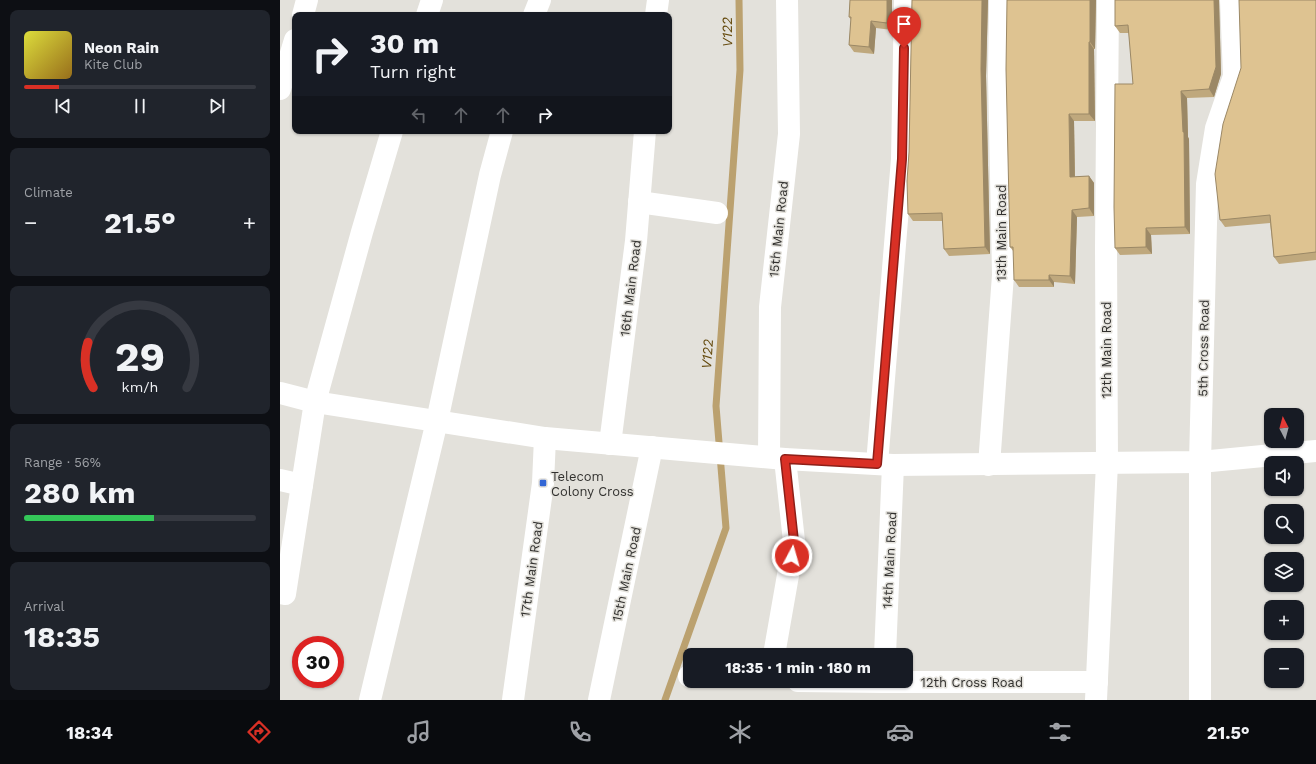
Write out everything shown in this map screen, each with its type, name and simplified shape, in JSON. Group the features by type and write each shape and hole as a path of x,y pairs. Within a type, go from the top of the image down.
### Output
{"street":[{"path":"304,12 307,0"},
{"path":"429,12 432,0"},
{"path":"535,12 540,0"},
{"path":"656,12 658,0"},
{"name":"15th Main Road","path":"775,648 794,541 777,458 770,307 789,134 788,0"},
{"name":"14th Main Road","path":"885,648 885,464 902,159 905,0"},
{"name":"13th Main Road","path":"989,465 1003,275 999,76 1000,0"},
{"name":"12th Main Road","path":"1096,691 1107,463 1106,248 1108,0"},
{"name":"5th Cross Road","path":"1200,700 1200,462 1207,184 1216,128 1234,76 1231,0"},
{"path":"280,89 292,50"},
{"path":"280,593 285,594 315,402 391,134"},
{"path":"370,700 437,421 490,175 501,134"},
{"name":"16th Main Road","path":"610,444 636,241 645,134"},
{"path":"640,202 717,213"},
{"path":"280,393 315,402 545,438 777,458 885,464 989,465 1200,462 1316,452"},
{"name":"17th Main Road","path":"513,700 543,483 545,438"},
{"name":"15th Main Road","path":"599,700 652,447"},
{"path":"280,480 302,485"},
{"name":"12th Cross Road","path":"913,683 1096,691"}],"building":[{"path":"850,0 887,0 887,23 871,21 869,47 849,45 851,17 849,17"},
{"path":"912,0 982,0 981,69 985,247 944,249 942,213 908,214 907,181"},
{"path":"1007,0 1090,0 1089,114 1069,114 1070,177 1089,176 1089,208 1072,210 1070,276 1049,275 1049,280 1014,280 1013,247 1010,247 1006,69"},
{"path":"1115,0 1214,0 1216,67 1209,89 1181,91 1184,132 1185,227 1146,228 1146,247 1115,248 1115,84 1133,84 1128,25 1115,26"},
{"path":"1239,0 1316,0 1316,252 1274,257 1270,215 1220,220 1215,174 1223,124 1241,68"}],"waterway":[{"name":"V122","path":"665,700 726,528 716,406 740,70 739,0"}],"place":[{"name":"Telecom Colony Cross","path":"543,483"}],"route":[{"path":"792,556 794,541 785,459 877,464 902,159 904,48"}]}
